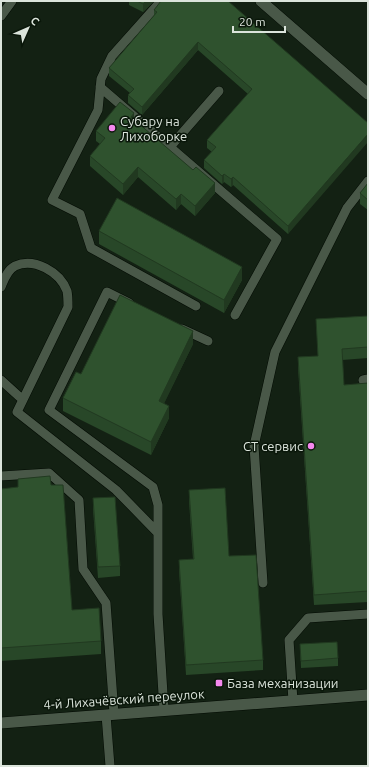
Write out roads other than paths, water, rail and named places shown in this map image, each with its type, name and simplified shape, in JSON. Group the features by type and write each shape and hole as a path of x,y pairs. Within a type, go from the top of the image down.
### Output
{"street":[{"path":"261,1 368,94"},
{"name":"4-й Лихачёвский переулок","path":"1,723 368,695"}],"lane":[{"path":"1,16 12,1"},
{"path":"160,1 112,56 101,79 98,110 52,200 80,214 91,248 196,306"},
{"path":"100,87 277,239 235,315"},
{"path":"170,147 219,91"},
{"path":"263,583 254,446 275,352 347,208 368,181"},
{"path":"1,287 7,273 14,266 29,263 45,267 59,278 67,292 68,307 17,412 116,490 158,532"},
{"path":"140,308 106,292 49,410 153,487 158,505 158,614 164,710"},
{"path":"174,325 208,341"},
{"path":"1,380 23,400"},
{"path":"1,476 48,473 79,500 83,569 106,603 110,715 110,766"},
{"path":"293,701 289,640 308,618 368,614"}],"place":[{"name":"Субару на Лихоборке","path":"112,128"},
{"name":"СТ сервис","path":"311,446"},
{"name":"База механизации","path":"219,683"}]}
